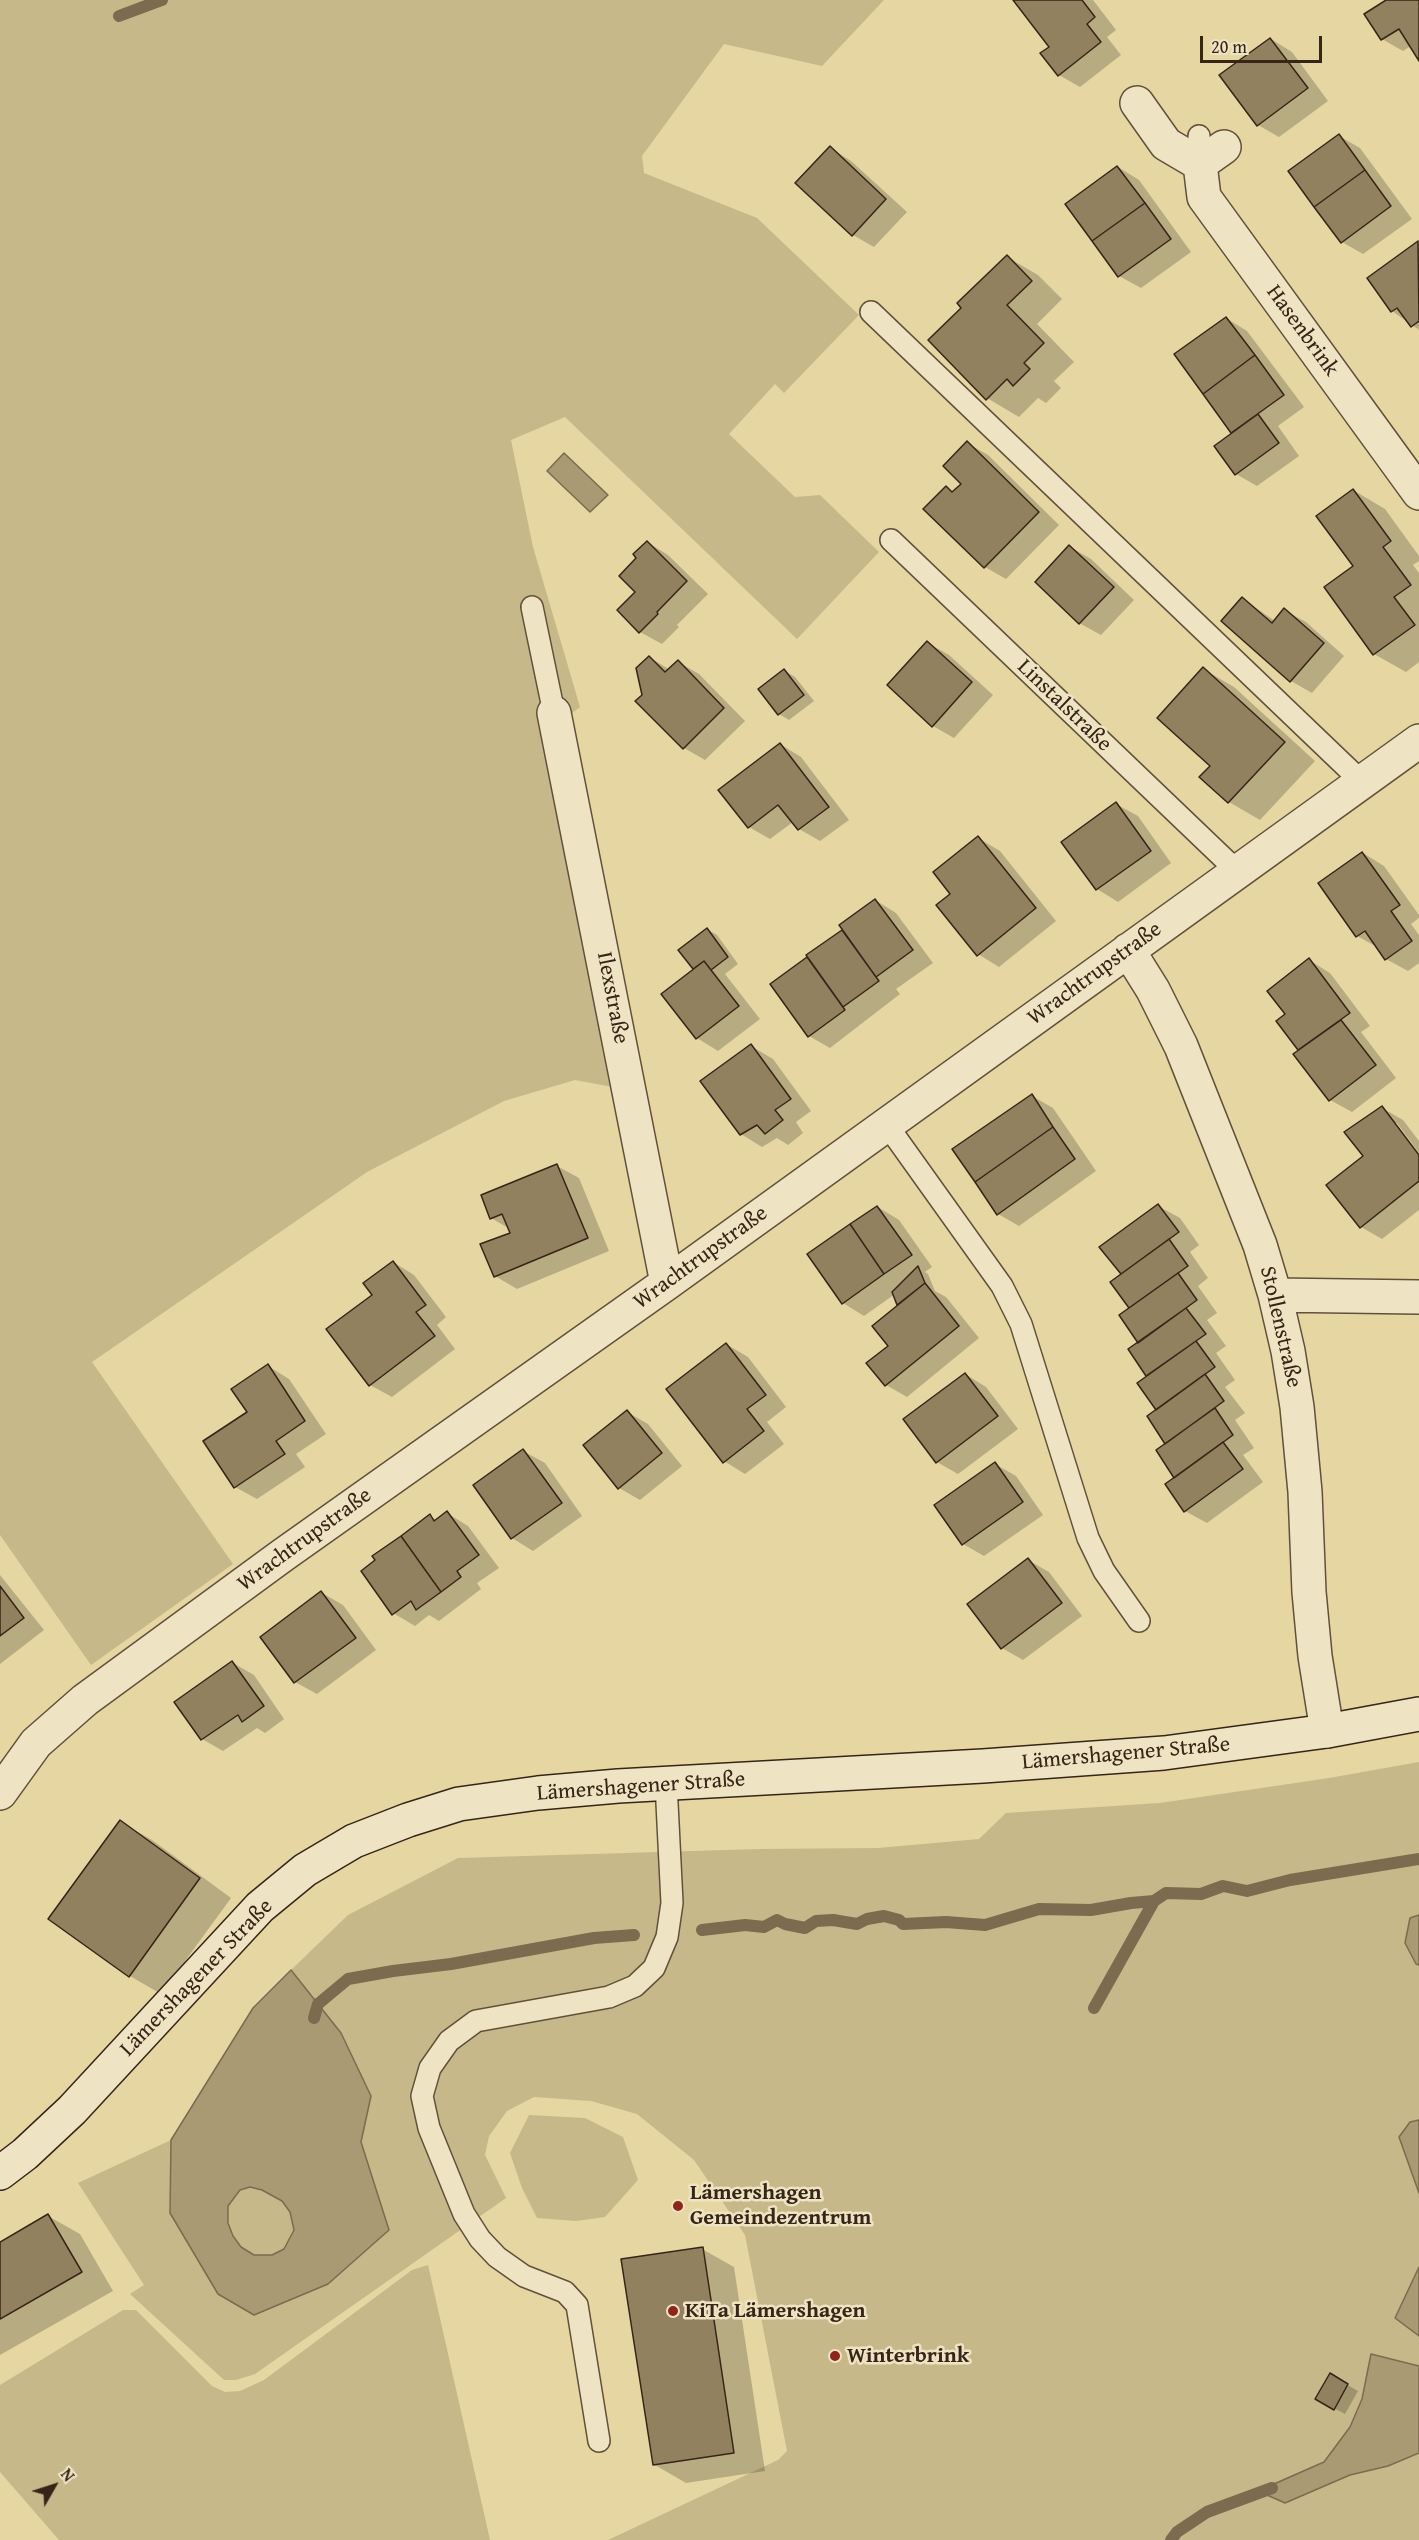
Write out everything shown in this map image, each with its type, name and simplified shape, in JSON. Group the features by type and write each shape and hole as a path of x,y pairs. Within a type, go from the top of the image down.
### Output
{"street":[{"name":"Hasenbrink","path":"1137,103 1166,144 1208,149 1204,197 1419,493"},
{"name":"Ilexstraße","path":"554,713 667,1283"},
{"name":"Wrachtrupstraße","path":"0,1793 36,1743 85,1700 292,1548 667,1283 1419,741"},
{"name":"Stollenstraße","path":"1128,951 1153,990 1182,1046 1260,1245 1275,1295 1297,1407 1305,1492 1309,1592 1315,1656 1328,1731"},
{"path":"1275,1295 1419,1297"},
{"name":"Lämershagener Straße","path":"0,2173 25,2154 72,2110 260,1907 305,1870 354,1841 408,1820 459,1804 538,1793 666,1783 982,1766 1164,1753 1328,1731 1419,1714"}],"lane":[{"path":"871,312 1362,782"},
{"name":"Linstalstraße","path":"891,540 1238,872"},
{"path":"532,607 554,713"},
{"path":"887,1125 1002,1286 1021,1324 1088,1538 1104,1571 1139,1621"},
{"path":"599,2441 577,2305 565,2292 524,2276 497,2257 480,2239 464,2214 429,2128 422,2096 430,2068 448,2042 476,2021 609,1997 635,1986 654,1968 667,1937 672,1903 666,1783"}],"shaded area":[{"path":"0,0 884,0 822,66 724,44 642,156 644,173 757,218 859,315 784,393 775,384 729,434 795,497 820,495 879,552 797,639 565,417 511,440 533,547 580,707 567,717 618,1088 575,1080 504,1101 367,1172 92,1362 233,1564 91,1665 0,1535"},
{"path":"564,453 608,495 590,512 547,471"},
{"path":"1419,1762 1419,2540 608,2540 778,2460 787,2451 745,2235 694,2160 637,2114 591,2101 534,2097 507,2111 489,2136 485,2155 506,2198 255,2374 236,2380 224,2380 130,2294 144,2285 78,2183 171,2140 170,2213 218,2294 389,2230 361,2142 370,2096 341,2033 291,1970 348,1915 458,1858 759,1849 878,1848 979,1839 1006,1813 1160,1803"},
{"path":"1419,1915 1419,1965 1416,1964 1405,1943 1410,1918"},
{"path":"291,1970 341,2033 371,2096 361,2142 389,2230 328,2284 254,2315 218,2294 170,2213 171,2140 253,2008","holes":["250,2187 262,2190 282,2201 290,2212 294,2230 284,2249 272,2255 254,2255 241,2247 228,2223 228,2206 240,2190"]},
{"path":"529,2115 585,2118 623,2137 638,2180 605,2217 576,2221 537,2218 522,2188 510,2153"},
{"path":"1419,2120 1419,2193 1399,2137 1410,2122"},
{"path":"250,2187 262,2190 282,2201 290,2212 294,2230 284,2249 272,2255 254,2255 241,2247 233,2236 228,2222 228,2206 240,2190"},
{"path":"428,2265 490,2540 59,2540 0,2472 0,2385 123,2310 136,2310 212,2386 225,2392 240,2391 264,2380 412,2270"},
{"path":"1419,2267 1419,2336 1395,2318"},
{"path":"1371,2354 1419,2366 1419,2453 1388,2466 1350,2475 1285,2503 1258,2491 1324,2462 1350,2427 1362,2399"}],"building":[{"path":"1013,0 1082,0 1095,17 1087,24 1101,42 1058,76 1040,53 1049,47"},
{"path":"1386,0 1419,0 1419,61 1399,29 1381,40 1364,14"},
{"path":"1270,38 1308,88 1257,126 1219,75"},
{"path":"1339,134 1365,170 1314,207 1288,171"},
{"path":"830,146 886,199 852,236 795,183"},
{"path":"1117,166 1145,203 1092,241 1065,204"},
{"path":"1365,170 1391,206 1341,243 1314,207"},
{"path":"1145,203 1171,239 1118,277 1092,241"},
{"path":"1418,241 1419,321 1411,327 1397,308 1391,312 1367,278"},
{"path":"1007,255 1032,281 1007,305 1044,343 1024,363 1030,369 1013,386 1007,379 986,400 928,340 961,308 957,303"},
{"path":"1226,317 1255,355 1203,394 1174,354"},
{"path":"1255,355 1284,395 1231,433 1203,394"},
{"path":"1258,414 1279,443 1235,475 1214,446"},
{"path":"967,441 1039,512 984,568 923,509 946,486 952,492 961,484 943,466"},
{"path":"1353,489 1391,541 1383,547 1411,585 1394,597 1415,625 1373,655 1324,587 1353,566 1316,516"},
{"path":"647,541 687,581 639,633 617,610 635,592 619,576 636,558 633,554"},
{"path":"1069,545 1114,587 1079,624 1035,582"},
{"path":"1242,597 1272,623 1284,608 1324,643 1290,682 1221,621"},
{"path":"927,641 972,682 932,727 887,685"},
{"path":"649,656 665,672 678,660 724,708 683,749 635,701 642,695 636,668"},
{"path":"1203,667 1285,742 1228,803 1199,777 1210,766 1157,718"},
{"path":"784,669 804,695 778,715 758,689"},
{"path":"780,743 829,807 798,830 778,805 748,828 718,790"},
{"path":"1116,802 1151,851 1096,890 1061,842"},
{"path":"978,836 1036,908 977,956 936,905 950,894 933,872"},
{"path":"1362,852 1400,905 1391,911 1412,941 1385,960 1365,931 1356,937 1318,883"},
{"path":"875,899 913,950 876,977 839,925"},
{"path":"707,928 728,957 711,970 704,961 693,969 678,950"},
{"path":"842,930 879,981 843,1007 806,955"},
{"path":"807,957 845,1010 808,1037 770,984"},
{"path":"1309,958 1350,1013 1298,1050 1276,1021 1285,1014 1267,991"},
{"path":"704,961 739,1006 696,1039 661,994"},
{"path":"1341,1020 1376,1065 1329,1101 1293,1054"},
{"path":"751,1044 791,1099 775,1110 783,1120 765,1134 757,1125 740,1135 700,1081"},
{"path":"1032,1094 1053,1127 975,1182 952,1149"},
{"path":"1382,1106 1419,1155 1419,1181 1360,1228 1326,1185 1363,1156 1344,1132"},
{"path":"1053,1127 1075,1159 997,1215 975,1182"},
{"path":"557,1164 588,1238 494,1277 480,1244 510,1233 502,1214 490,1219 481,1195"},
{"path":"1158,1204 1179,1232 1121,1274 1099,1247"},
{"path":"877,1206 912,1255 884,1274 850,1224"},
{"path":"850,1224 884,1274 842,1304 807,1254"},
{"path":"1169,1239 1188,1266 1129,1308 1110,1282"},
{"path":"393,1261 426,1305 416,1312 435,1336 369,1386 326,1329 372,1295 363,1283"},
{"path":"918,1266 925,1283 897,1305 892,1292"},
{"path":"1178,1273 1197,1300 1138,1343 1119,1315"},
{"path":"925,1283 959,1326 885,1386 866,1363 888,1346 872,1326"},
{"path":"1186,1308 1206,1334 1146,1376 1128,1349"},
{"path":"1196,1341 1215,1367 1156,1410 1137,1383"},
{"path":"726,1343 766,1395 747,1409 764,1431 723,1463 666,1389"},
{"path":"268,1364 305,1421 276,1441 285,1454 234,1488 203,1441 247,1412 231,1389"},
{"path":"965,1373 998,1416 936,1463 903,1419"},
{"path":"1205,1374 1224,1401 1165,1444 1147,1416"},
{"path":"1215,1408 1233,1435 1174,1478 1156,1450"},
{"path":"627,1410 662,1453 618,1489 583,1445"},
{"path":"1223,1442 1243,1469 1184,1512 1165,1484"},
{"path":"523,1449 562,1503 511,1539 473,1485"},
{"path":"995,1462 1023,1502 962,1545 934,1505"},
{"path":"447,1511 479,1555 457,1571 461,1577 441,1592 401,1536 430,1514 434,1521"},
{"path":"401,1536 441,1592 416,1610 411,1601 392,1615 361,1571 375,1560 372,1556"},
{"path":"1028,1558 1062,1603 1001,1649 967,1604"},
{"path":"0,1586 24,1618 0,1636"},
{"path":"321,1591 356,1638 294,1683 260,1637"},
{"path":"232,1661 264,1706 242,1722 238,1715 201,1740 174,1702"},
{"path":"120,1820 200,1878 129,1977 48,1919"},
{"path":"48,2214 82,2272 0,2319 0,2242"},
{"path":"703,2247 734,2453 653,2465 621,2259"},
{"path":"1330,2373 1348,2384 1334,2410 1315,2399"}],"waterway":[{"path":"119,16 162,0"},
{"path":"702,1930 745,1925 764,1927 777,1920 805,1928 816,1921 833,1920 857,1924 867,1919 884,1916 899,1920 903,1924 946,1922 985,1925 1039,1909 1091,1910 1154,1901 1166,1893 1201,1894 1223,1886 1247,1891 1290,1880 1419,1859"},
{"path":"1094,2008 1154,1901"},
{"path":"314,2018 318,2004 348,1979 451,1964 594,1938 634,1935"},
{"path":"1171,2540 1177,2532 1207,2512 1272,2488"}],"place":[{"name":"Lämershagen Gemeindezentrum","path":"678,2206"},
{"name":"KiTa Lämershagen","path":"673,2311"},
{"name":"Winterbrink","path":"835,2356"}]}
